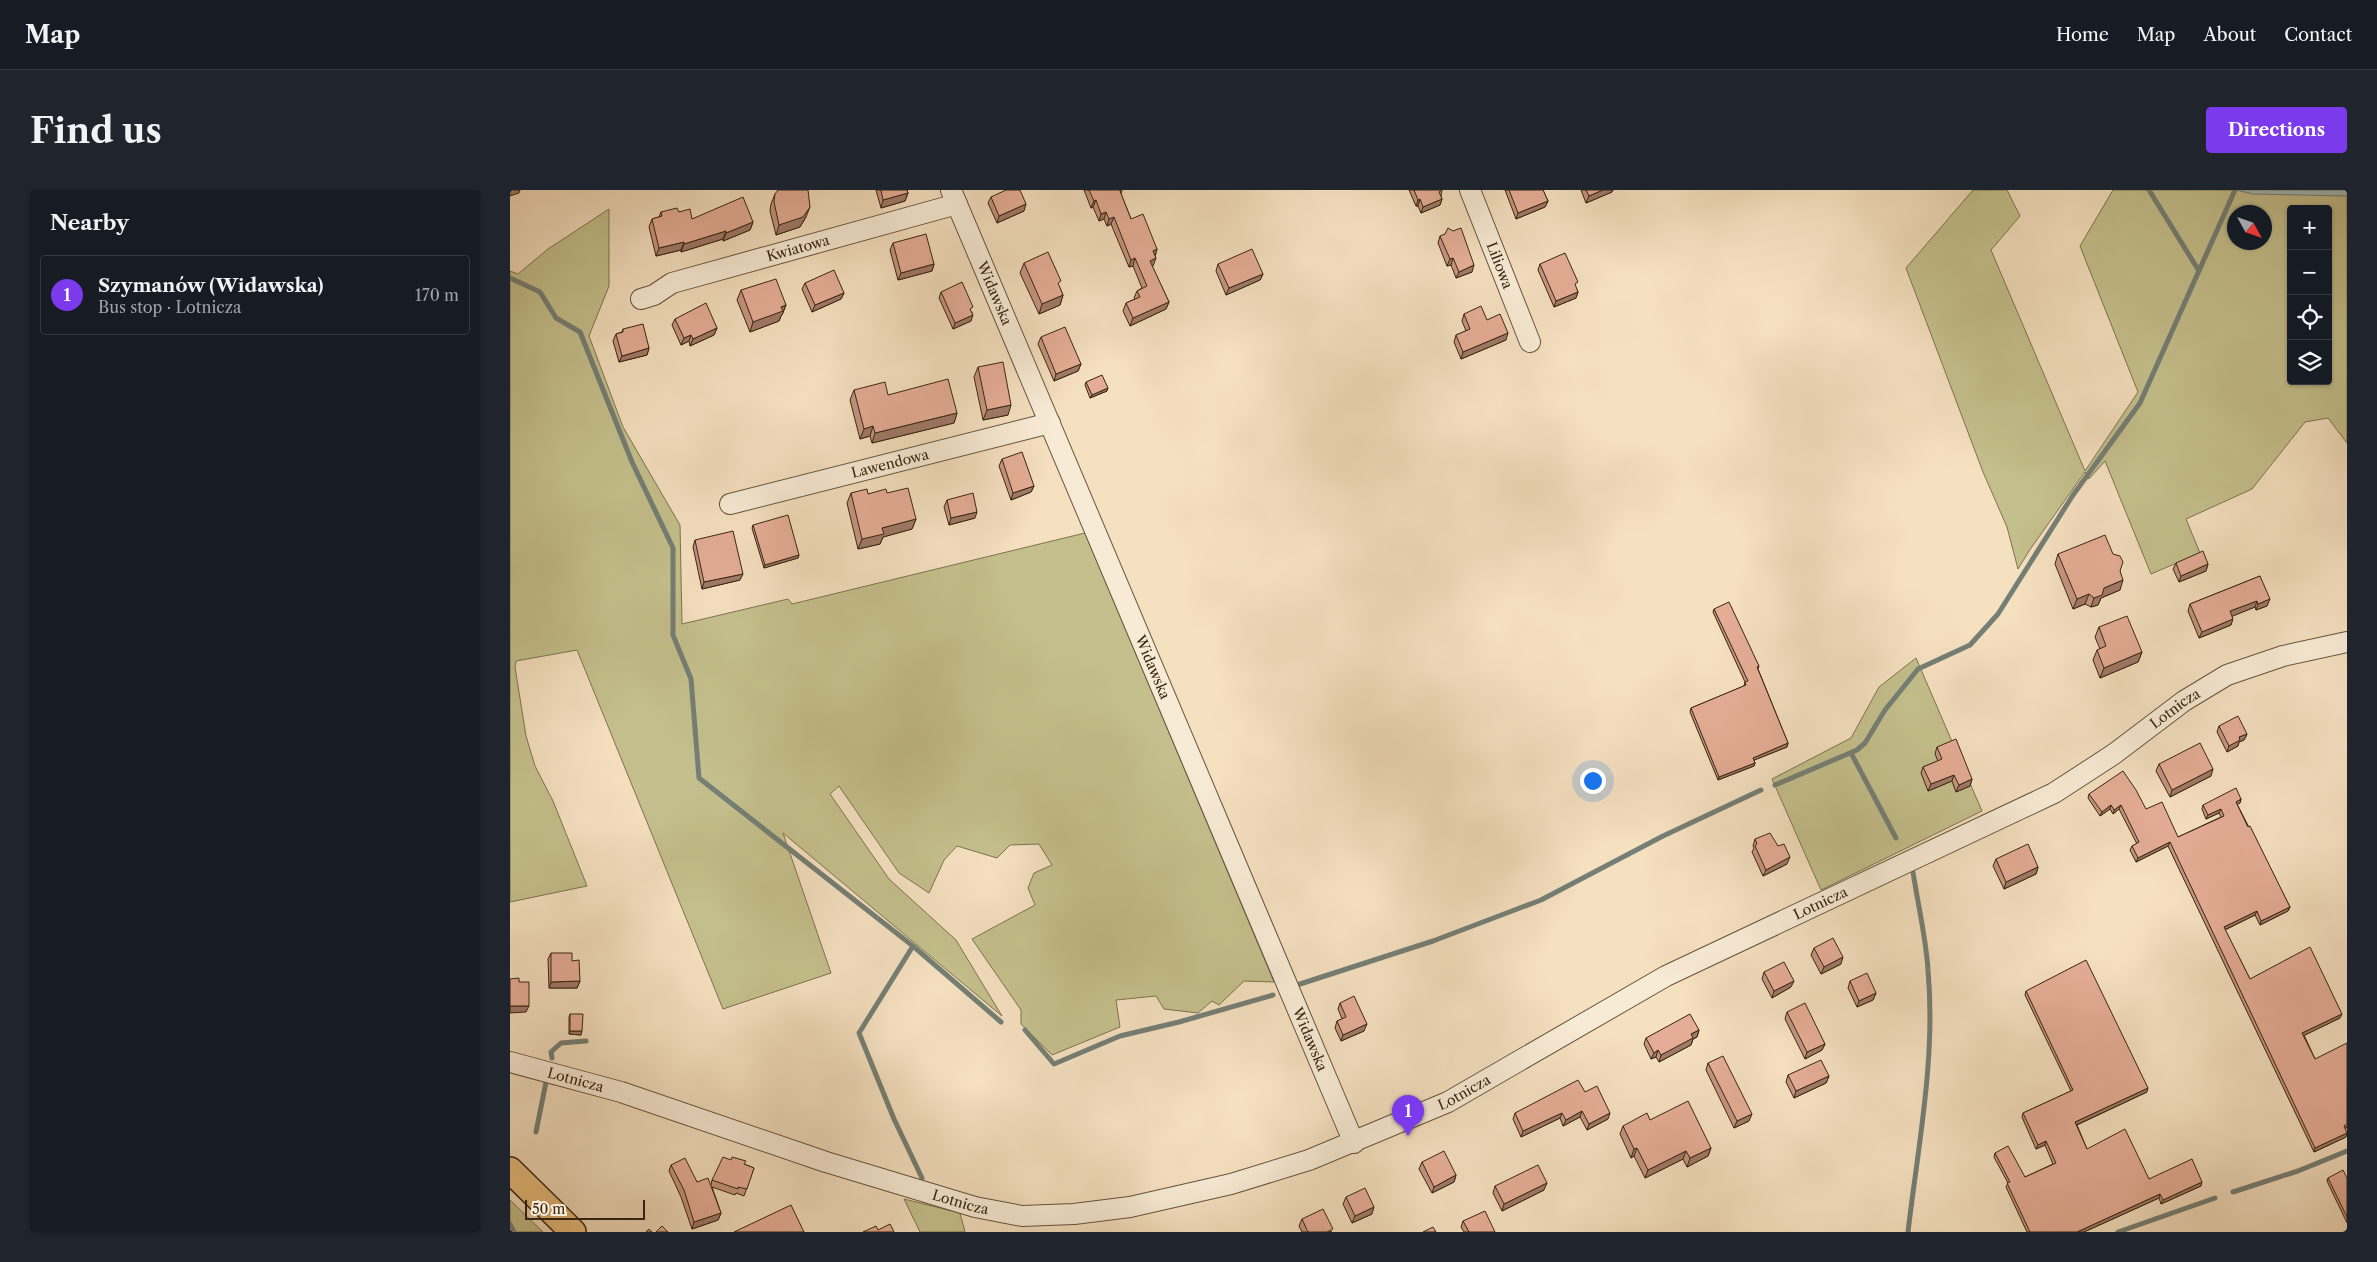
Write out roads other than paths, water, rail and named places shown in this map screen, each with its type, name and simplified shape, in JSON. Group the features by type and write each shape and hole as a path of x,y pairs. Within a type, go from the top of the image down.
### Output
{"main road":[{"path":"510,1170 573,1232"}],"street":[{"name":"Liliowa","path":"1470,190 1530,342"},
{"name":"Kwiatowa","path":"641,299 654,295 672,283 954,197"},
{"name":"Widawska","path":"954,197 1354,1143"},
{"name":"Lawendowa","path":"730,504 1050,423"},
{"name":"Lotnicza","path":"510,1062 621,1092 826,1162 975,1207 1022,1216 1074,1214 1149,1203 1231,1184 1309,1160 1354,1143 1448,1102 1666,976 2054,793 2114,754 2184,701 2227,675 2283,656 2347,642"}],"water":[{"path":"2236,190 2347,190 2347,196 2253,194"}],"waterway":[{"path":"2149,190 2199,271"},
{"path":"1775,785 1857,750 1865,743 1885,710 1918,669 1970,645 1998,614 2073,495 2140,403 2235,190"},
{"path":"510,278 540,292 556,318 580,332 632,462 673,548 673,635 691,679 699,778 913,946 1001,1022"},
{"path":"1851,753 1896,838"},
{"path":"1297,985 1433,941 1541,900 1663,836 1761,790"},
{"path":"1908,1232 1925,1102 1930,1036 1927,958 1913,872"},
{"path":"913,946 859,1033 894,1119 922,1178"},
{"path":"1025,1030 1054,1064 1120,1036 1179,1022 1273,995"},
{"path":"552,1058 551,1052 561,1043 586,1041"},
{"path":"536,1132 546,1082"},
{"path":"2233,1192 2298,1171 2347,1151"},
{"path":"2118,1232 2215,1198"},
{"path":"510,1224 514,1232"}],"place":[{"name":"Szymanów (Widawska)","path":"1408,1136"}]}
